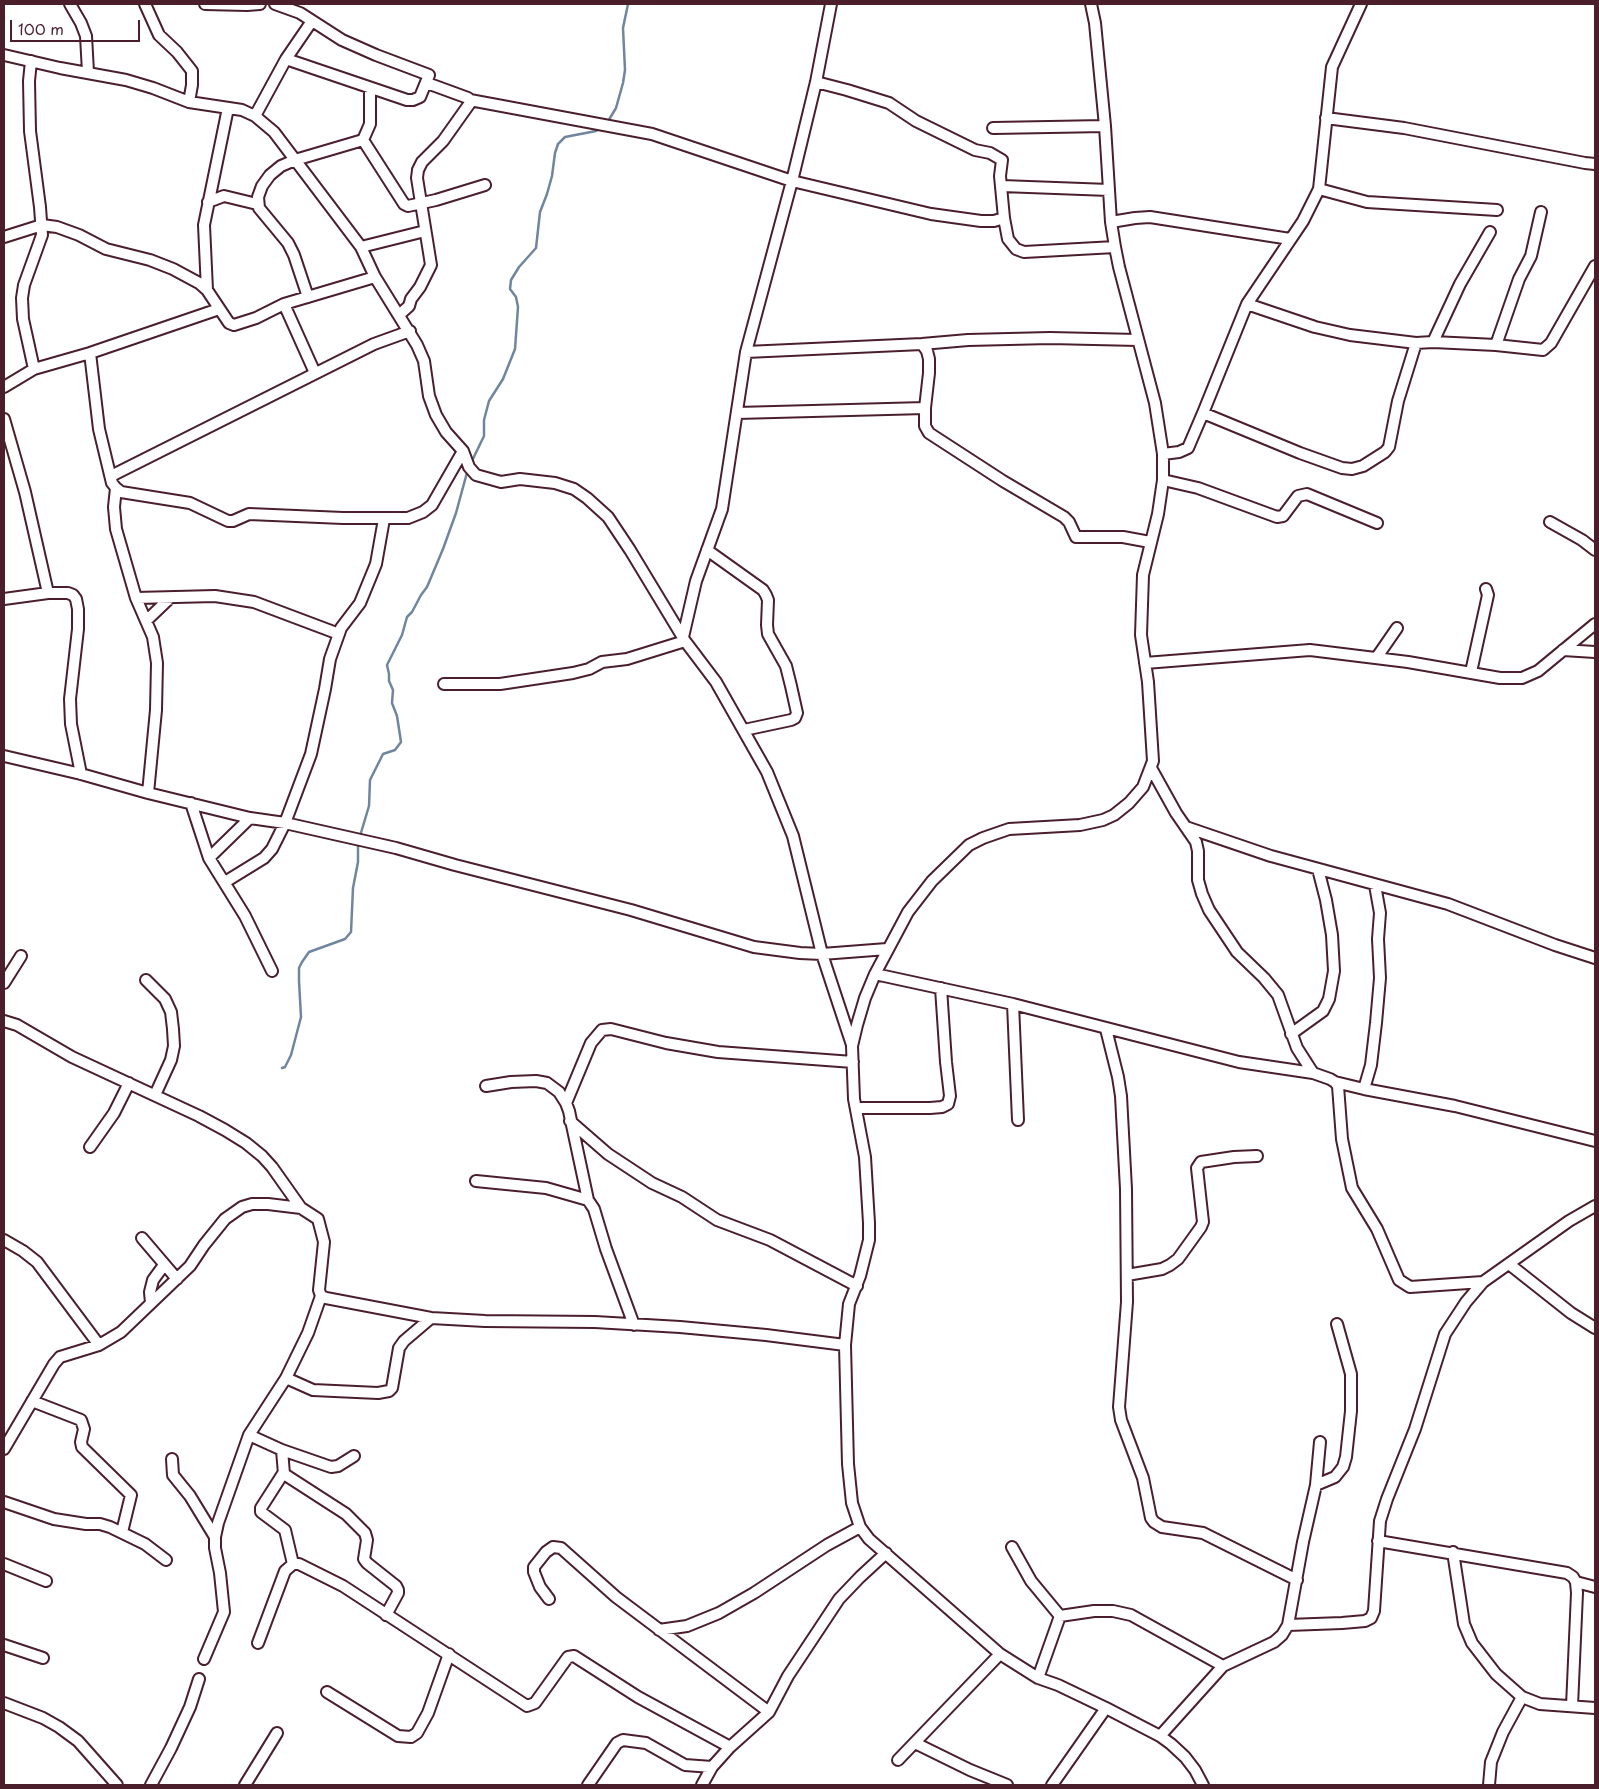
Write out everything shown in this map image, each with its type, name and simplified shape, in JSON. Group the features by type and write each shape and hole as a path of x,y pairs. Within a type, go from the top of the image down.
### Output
{"street":[{"path":"74,4 86,36 88,72"},
{"path":"145,4 159,35 191,68 193,75 189,102"},
{"path":"205,4 260,4"},
{"path":"274,4 293,10 342,40 430,76 420,96 414,100 407,100 286,59"},
{"path":"684,639 696,581 722,509 746,352 792,181 816,82 831,4"},
{"path":"852,1046 859,1016 887,949 908,912 932,880 969,846 982,838 1009,829 1080,825 1114,815 1129,803 1143,786 1153,761 1141,634 1143,575 1158,514 1163,480 1163,454 1155,403 1119,267 1111,222 1105,126 1095,23 1091,4"},
{"path":"1163,454 1179,452 1188,448 1247,304 1303,220 1319,189 1332,67 1361,4"},
{"path":"255,116 286,59 312,21"},
{"path":"4,55 88,72 153,88 189,102 242,110 255,116 274,132 361,247 375,277 400,315 424,360 429,396 436,415 446,432 463,451 469,467 476,475 501,482 520,479 555,483 574,489 608,517 684,639 716,682 767,772 793,836 822,954 852,1046 856,1108 865,1157 869,1222 869,1240 857,1286 849,1304 845,1345 848,1464 852,1503 860,1527 868,1539 1000,1654 1038,1678 1106,1708 1160,1736 1185,1757 1195,1770 1202,1785"},
{"path":"31,61 29,81 30,131 42,234 24,285 22,298 23,319 34,369"},
{"path":"427,82 470,100 652,134 792,181 931,214 981,221 994,221 1004,218"},
{"path":"816,82 889,103 916,121 975,150 990,153 1002,160 1000,176 1004,218 1008,239 1016,249 1024,252 1115,247"},
{"path":"257,204 262,186 270,175 281,166 363,140 370,124 370,88"},
{"path":"400,315 409,306 411,298 420,287 431,264 417,178 418,170 422,162 443,141 470,103 470,100"},
{"path":"207,290 204,225 228,108"},
{"path":"1326,118 1404,128 1575,162 1595,164"},
{"path":"993,128 1105,126"},
{"path":"363,140 404,204 413,206 485,185"},
{"path":"1002,186 1109,190"},
{"path":"1319,189 1367,202 1497,210"},
{"path":"208,202 224,196 257,204 272,226 288,242 308,297"},
{"path":"1496,346 1519,279 1531,256 1541,212"},
{"path":"1111,222 1135,218 1150,218 1290,239"},
{"path":"4,237 42,225 68,230 106,249 150,260 191,278 207,290 229,323 234,325 256,318 284,304 375,277"},
{"path":"361,247 425,231"},
{"path":"1433,342 1460,284 1490,232"},
{"path":"1247,304 1350,336 1416,343 1433,342 1543,350 1552,343 1595,266"},
{"path":"284,304 315,373"},
{"path":"4,387 34,369 90,353 219,309"},
{"path":"111,476 374,344 410,332"},
{"path":"746,352 977,340 1050,338 1138,340"},
{"path":"1203,413 1300,453 1342,468 1352,469 1363,466 1385,452 1389,447 1398,401 1416,343"},
{"path":"922,344 927,351 929,359 925,408 925,426 929,433 1003,481 1064,517 1069,522 1076,537 1081,539 1123,537 1150,542"},
{"path":"90,353 99,429 116,488 114,507 116,529 136,598 153,637 157,663 156,710 148,793"},
{"path":"737,413 925,408"},
{"path":"4,419 25,492 48,593"},
{"path":"116,488 121,492 190,503 228,521 233,521 249,514 384,519 408,518 423,512 432,505 463,451"},
{"path":"1163,480 1198,488 1277,518 1283,516 1298,496 1307,494 1377,524"},
{"path":"225,882 264,858 272,849 285,823 311,754 326,689 330,659 339,634 360,603 376,564 384,519"},
{"path":"1550,522 1582,540 1595,550"},
{"path":"707,550 763,590 768,600 768,634 786,666 791,686 796,713 795,718 744,730"},
{"path":"1471,672 1488,596 1486,589"},
{"path":"4,599 48,593 68,593 76,599 78,629 70,699 71,724 80,774"},
{"path":"136,598 215,596 254,602 339,634"},
{"path":"146,620 170,598"},
{"path":"1145,662 1310,650 1377,657 1500,678 1522,678 1538,671 1595,624"},
{"path":"1377,657 1397,628"},
{"path":"444,684 500,684 573,673 589,669 602,662 627,659 684,639"},
{"path":"1563,650 1595,652"},
{"path":"4,756 250,818 285,823 396,848 631,910 754,947 822,954 887,949"},
{"path":"1151,768 1176,813 1196,842 1198,880 1209,910 1237,952 1264,978 1278,995 1297,1048 1313,1073"},
{"path":"191,803 209,858 225,882 260,944 272,971"},
{"path":"209,858 250,818"},
{"path":"1186,828 1264,854 1448,904 1582,955 1595,958"},
{"path":"1291,1034 1323,1011 1329,999 1334,971 1332,935 1318,869"},
{"path":"1364,1089 1371,1065 1380,978 1378,939 1380,913 1375,885"},
{"path":"1582,955 1595,953"},
{"path":"4,983 21,956"},
{"path":"875,974 1013,1004 1239,1062 1313,1073 1335,1082 1364,1089 1455,1106 1595,1141"},
{"path":"146,980 165,999 171,1012 174,1029 174,1046 170,1060 155,1095"},
{"path":"856,1108 936,1107 948,1104 950,1096 941,988"},
{"path":"1013,1004 1018,1120"},
{"path":"4,1021 17,1025 72,1057 208,1120 246,1143 272,1168 301,1208 318,1219 321,1227 324,1242 319,1290 321,1296 308,1332 286,1378 249,1435 238,1462 215,1537 224,1612 204,1659"},
{"path":"566,1103 591,1043 602,1030 611,1029 666,1043 718,1052 853,1062"},
{"path":"1106,1029 1121,1096 1126,1189 1127,1302 1119,1408 1121,1420 1143,1478 1151,1518 1162,1526 1203,1532 1297,1580"},
{"path":"486,1086 536,1081 547,1084 559,1092 566,1103 588,1200 594,1209 606,1249 634,1325"},
{"path":"1335,1082 1338,1086 1342,1139 1352,1188 1377,1229 1399,1280 1410,1287 1483,1282"},
{"path":"90,1147 114,1113 129,1083"},
{"path":"570,1121 608,1154 652,1183 682,1197 717,1220 770,1240 857,1286"},
{"path":"1127,1274 1170,1265 1178,1259 1201,1228 1203,1222 1197,1168 1201,1162 1257,1156"},
{"path":"476,1181 546,1188 588,1200"},
{"path":"4,1449 8,1433 60,1358 99,1344 121,1332 190,1266 216,1228 225,1219 242,1206 252,1204 301,1208"},
{"path":"1288,1625 1342,1624 1371,1618 1374,1611 1380,1521 1415,1429 1445,1334 1466,1302 1483,1282 1569,1221 1595,1206"},
{"path":"142,1238 177,1280"},
{"path":"4,1240 23,1250 37,1262 99,1344"},
{"path":"1509,1264 1571,1313 1595,1328"},
{"path":"151,1303 150,1292 153,1280 164,1265"},
{"path":"321,1296 343,1302 431,1318 634,1325 766,1335 845,1345"},
{"path":"286,1378 313,1390 378,1393 390,1391 399,1348 404,1341 431,1318"},
{"path":"1316,1485 1335,1477 1343,1468 1346,1457 1351,1412 1351,1374 1337,1324"},
{"path":"32,1401 82,1420 84,1429 80,1442 82,1447 131,1495 122,1532"},
{"path":"249,1435 282,1450 331,1467 338,1466 354,1456"},
{"path":"1160,1736 1223,1666 1274,1642 1282,1635 1288,1625 1303,1542 1316,1485 1320,1442"},
{"path":"282,1450 284,1472 288,1478 346,1514 365,1533 367,1540 364,1560 396,1586 398,1590 386,1614"},
{"path":"172,1459 173,1475 190,1496 215,1537"},
{"path":"284,1472 261,1508 261,1512 285,1530 293,1564"},
{"path":"4,1502 54,1519 86,1524 100,1524 122,1532 145,1544 166,1560"},
{"path":"659,1630 687,1626 719,1613 754,1593 827,1545 860,1527"},
{"path":"1378,1541 1453,1552 1567,1573 1576,1582 1595,1587"},
{"path":"549,1599 540,1587 534,1568 546,1552 553,1547 561,1548 616,1597 769,1712"},
{"path":"1012,1547 1031,1581 1060,1616"},
{"path":"1453,1552 1464,1624 1472,1643 1496,1674 1522,1697 1540,1704 1595,1708"},
{"path":"702,1785 712,1767 730,1747 769,1712 788,1676 839,1598 886,1553"},
{"path":"4,1564 46,1581"},
{"path":"258,1643 285,1570 293,1564 299,1564 343,1586 527,1706 535,1703 568,1657 574,1656 638,1697 730,1747"},
{"path":"1572,1706 1576,1582"},
{"path":"1060,1616 1094,1611 1113,1611 1131,1615 1223,1666"},
{"path":"1038,1678 1060,1616"},
{"path":"4,1645 43,1658"},
{"path":"327,1692 398,1736 411,1737 417,1732 428,1713 449,1654"},
{"path":"898,1760 1000,1654"},
{"path":"151,1785 190,1707 199,1679"},
{"path":"1488,1785 1491,1762 1503,1732 1522,1697"},
{"path":"4,1703 43,1718 59,1727 78,1742 117,1785"},
{"path":"1052,1785 1106,1708"},
{"path":"245,1785 277,1733"},
{"path":"588,1785 617,1743 623,1740 646,1743 685,1765 712,1767"},
{"path":"915,1743 970,1770 1007,1785"}],"waterway":[{"path":"607,123 616,108 623,83 625,70 623,28 628,4"},
{"path":"470,465 484,436 484,420 489,401 503,379 515,349 518,307 516,297 510,289 511,280 519,267 536,248 540,212 552,176 558,144 565,137 596,131 601,128"},
{"path":"360,836 369,806 370,780 383,754 395,750 401,742 397,716 392,703 393,690 389,681 387,665 402,635 407,617 427,587 443,549 456,513 468,469"},
{"path":"282,1068 285,1067 291,1055 301,1017 299,968 302,962 309,952 345,939 351,932 358,844"}]}
